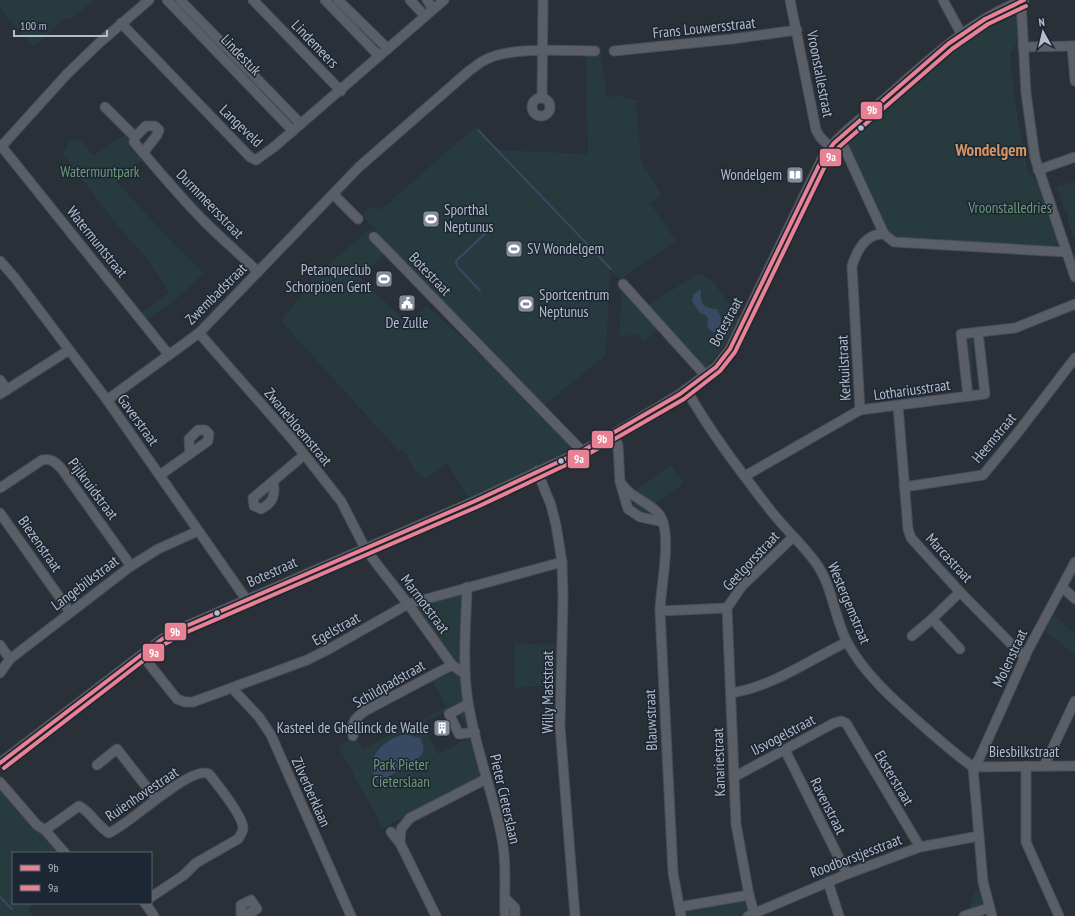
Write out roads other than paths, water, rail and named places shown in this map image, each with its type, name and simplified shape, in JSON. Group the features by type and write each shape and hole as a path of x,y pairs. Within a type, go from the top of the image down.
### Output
{"street":[{"path":"1,147 67,74 121,23 150,0"},
{"name":"Lindestuk","path":"167,0 293,131"},
{"name":"Lindestuk","path":"180,0 301,124"},
{"name":"Lindemeers","path":"253,0 341,90"},
{"path":"324,0 379,56"},
{"path":"410,0 425,16 444,0"},
{"path":"427,0 433,9"},
{"path":"542,0 542,98"},
{"name":"Vroonstallestraat","path":"790,0 816,130 820,137 831,148"},
{"path":"943,0 962,35"},
{"path":"342,1 388,49"},
{"path":"831,148 838,139 910,77 962,35 1006,8 1022,1 1023,47 1029,118 1038,170 1075,277"},
{"name":"Langeveld","path":"121,23 253,160 262,157 425,16"},
{"name":"Frans Louwersstraat","path":"614,51 732,40 797,30"},
{"path":"1023,47 1074,46 1075,81"},
{"name":"Zwembadstraat","path":"107,400 199,333 359,167 470,70 485,60 510,52 596,51"},
{"path":"105,107 135,136 146,126 155,126 159,130 157,135 143,153"},
{"name":"Durmmeersstraat","path":"135,136 134,142 204,221 258,272"},
{"path":"838,139 844,147 884,234 894,242 1066,252"},
{"name":"Watermuntstraat","path":"1,147 169,355"},
{"name":"Botestraat","path":"0,763 162,639 184,627 475,501 582,451 613,435 686,389 716,367 730,349 822,160 831,148"},
{"path":"1038,170 1075,157"},
{"path":"333,194 358,219"},
{"name":"Kerkuilstraat","path":"745,476 860,410 852,266 859,249 869,237 876,233 884,234"},
{"name":"Botestraat","path":"374,237 582,451"},
{"name":"Gaverstraat","path":"0,261 15,278 107,400 246,600"},
{"path":"623,284 705,375"},
{"path":"978,332 1015,328 1075,304"},
{"name":"Lothariusstraat","path":"860,410 985,394 978,332 961,334 968,396"},
{"name":"Zwanebloemstraat","path":"199,333 304,455 341,501 365,548"},
{"path":"0,380 3,392 68,350"},
{"name":"Heemstraat","path":"904,487 983,475 1075,358"},
{"name":"Westergemstraat","path":"686,389 694,405 745,476 793,537 817,564 825,579 847,642 874,680 953,753 973,767"},
{"name":"Marcastraat","path":"898,406 908,529 911,538 960,592 1025,658"},
{"path":"613,435 618,445 620,482 627,507 630,512 640,517 663,522"},
{"path":"160,475 190,453"},
{"path":"274,481 304,455"},
{"name":"Pijlkruidstraat","path":"0,488 42,460 49,459 61,468 131,566"},
{"name":"Willy Maststraat","path":"537,472 551,505 562,562 563,597 560,726 575,916"},
{"path":"620,482 629,494 657,512 663,522"},
{"name":"Biezenstraat","path":"0,513 70,612"},
{"name":"Blauwstraat","path":"663,522 665,571 660,600 660,611 673,873 680,911"},
{"name":"Langebilkstraat","path":"0,673 10,659 131,566 158,550 198,531"},
{"name":"Geelgorsstraat","path":"660,611 727,608 742,586 793,537"},
{"name":"Marmotstraat","path":"365,548 452,665 465,674"},
{"name":"Egelstraat","path":"142,655 177,699 185,702 193,702 307,660 408,604 562,562"},
{"name":"Molenstraat","path":"973,767 979,759 1025,658 1075,562"},
{"name":"Pieter Cieterslaan","path":"467,587 465,674 468,704 501,835 504,859 505,916"},
{"path":"1062,587 1075,599"},
{"path":"912,636 960,592"},
{"name":"Kanariestraat","path":"727,608 736,824 752,915"},
{"path":"932,619 960,649"},
{"path":"730,693 746,690 767,682 847,642"},
{"path":"0,645 10,659"},
{"name":"Schildpadstraat","path":"353,736 351,726 356,717 452,665"},
{"name":"Zilverberklaan","path":"232,688 259,717 271,735 351,916"},
{"path":"1044,766 1075,701"},
{"path":"468,704 449,714 459,734 475,732"},
{"name":"IJsvogelstraat","path":"734,777 834,723 841,721 846,723"},
{"name":"Eksterstraat","path":"846,723 920,847"},
{"path":"97,765 120,747 156,799"},
{"name":"Ravenstraat","path":"785,750 846,874"},
{"path":"1026,766 1026,842 1059,916"},
{"name":"Biesbilkstraat","path":"973,767 1075,766"},
{"path":"969,915 991,912 983,882 973,767"},
{"name":"Ruienhovestraat","path":"45,830 79,806 85,809 102,829 109,834 156,799 195,775 206,772 241,820 243,830 238,839 196,863 184,875 152,896"},
{"path":"400,843 402,829 410,818 486,779"},
{"path":"0,782 37,825 45,830 64,852"},
{"path":"391,832 400,843 436,916"},
{"name":"Roodborstjesstraat","path":"752,915 846,874 920,847 979,836"},
{"path":"828,882 839,916"},
{"path":"680,911 749,895"},
{"path":"505,898 515,908 515,916"},
{"path":"146,904 154,916"}],"water":[{"path":"701,289 703,304 705,306 717,309 721,318 720,331 717,333 709,330 707,325 707,316 700,313 692,301 694,294"},
{"path":"404,734 420,738 424,748 422,755 397,770 382,784 378,783 372,766 373,759 382,746 388,741"}],"waterway":[{"path":"478,130 611,269"},
{"path":"480,291 457,266 456,261 492,227"},
{"path":"0,897 12,909"}],"place":[{"name":"Wondelgem","path":"795,175"},
{"name":"Sporthal Neptunus","path":"431,219"},
{"name":"SV Wondelgem","path":"514,249"},
{"name":"Petanqueclub Schorpioen Gent","path":"384,279"},
{"name":"De Zulle","path":"407,303"},
{"name":"Sportcentrum Neptunus","path":"526,304"},
{"name":"Kasteel de Ghellinck de Walle","path":"442,728"}],"district":[{"name":"Wondelgem","path":"991,150"}],"park label":[{"name":"Watermuntpark","path":"100,172"},
{"name":"Vroonstalledries","path":"1010,208"},
{"name":"Park Pieter Cieterslaan","path":"401,774"}]}
